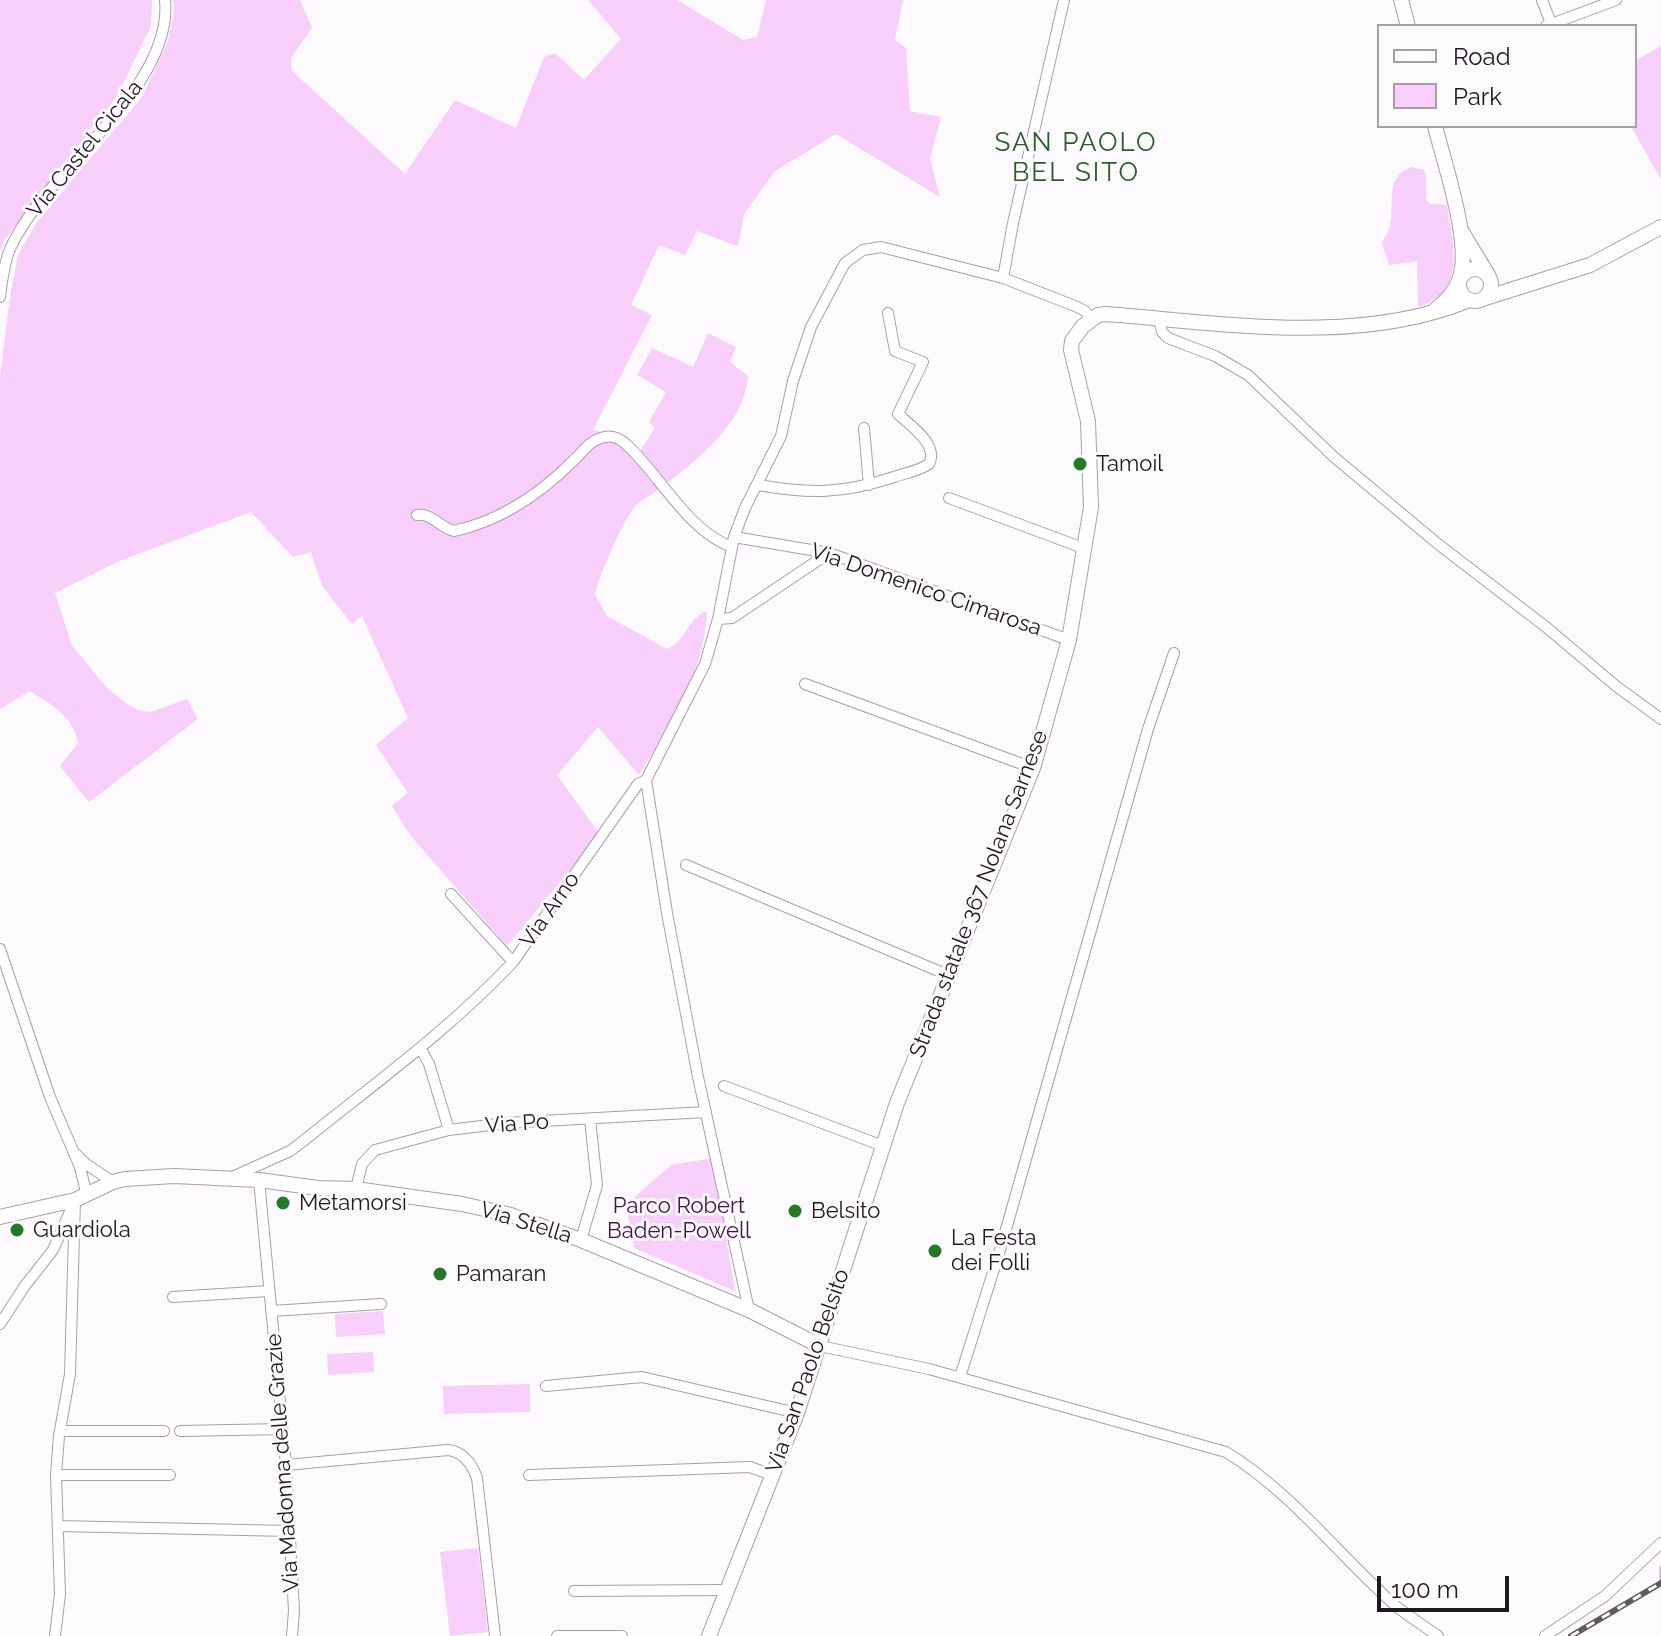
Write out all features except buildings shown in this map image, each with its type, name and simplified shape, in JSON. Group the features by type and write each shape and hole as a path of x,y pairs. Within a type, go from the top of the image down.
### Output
{"main road":[{"path":"1401,0 1407,24"},
{"path":"1435,128 1461,231 1462,294 1469,300"},
{"path":"1091,319 1106,314 1327,328 1366,325 1432,313 1590,265 1661,227"},
{"path":"1461,231 1491,286 1485,298"},
{"path":"1432,313 1450,297 1469,270 1478,269 1496,281 1522,287"},
{"name":"Strada statale 367 Nolana Sarnese","path":"897,1103 1033,768 1069,640 1091,507 1088,421 1071,350 1076,333 1091,319"},
{"name":"Via San Paolo Belsito","path":"709,1636 797,1413 897,1103"},
{"path":"0,1217 81,1198 113,1182 145,1177 230,1178"},
{"name":"Via Stella","path":"230,1178 356,1189 462,1204 511,1215 581,1240 749,1310 820,1346"}],"street":[{"name":"Via Castel Cicala","path":"0,297 8,252 18,233 146,72 162,31 165,0"},
{"path":"1542,0 1550,24"},
{"path":"1553,24 1616,0"},
{"path":"1003,278 1060,3"},
{"name":"Via Arno","path":"230,1178 290,1151 421,1049 513,962 638,784 646,780 705,664 718,619 733,542 745,508 781,436 793,381 811,327 845,263 863,250 881,247 1003,278 1075,306 1085,311 1091,319"},
{"path":"758,485 801,492 869,485 924,467 932,460 926,442 898,414 923,362 895,351 888,313"},
{"path":"1159,318 1162,332 1168,338 1215,356 1248,375 1334,457 1426,535 1661,719"},
{"path":"864,428 869,485"},
{"path":"417,515 429,515 446,529 454,531 500,516 536,492 589,443 608,436 615,437 631,449 706,533 733,542"},
{"path":"949,498 1083,548"},
{"name":"Via Domenico Cimarosa","path":"733,542 829,553 1069,640"},
{"path":"718,619 732,618 829,553"},
{"path":"960,1377 1001,1247 1148,729 1174,653"},
{"path":"805,684 1033,768"},
{"path":"646,780 667,913 749,1310"},
{"path":"686,865 948,975"},
{"path":"451,894 513,962"},
{"path":"0,949 46,1084 73,1150 81,1198 70,1374 56,1475 60,1594 55,1636"},
{"path":"421,1049 429,1064 449,1130"},
{"path":"724,1086 883,1146"},
{"name":"Via Po","path":"356,1189 362,1164 375,1150 449,1130 506,1123 706,1112"},
{"path":"581,1240 597,1185 590,1119"},
{"path":"73,1150 86,1164 113,1182"},
{"name":"Via Madonna delle Grazie","path":"259,1180 286,1465 294,1611 292,1636"},
{"path":"0,1324 53,1250 81,1198"},
{"path":"53,1250 75,1258"},
{"path":"173,1297 269,1291"},
{"path":"271,1311 381,1304"},
{"path":"820,1346 960,1377 1226,1452 1249,1466 1291,1501 1398,1607 1438,1636"},
{"path":"546,1386 642,1377 797,1413"},
{"path":"180,1431 283,1429"},
{"path":"60,1431 164,1431"},
{"path":"286,1465 448,1450 467,1459 477,1478 495,1636"},
{"path":"529,1475 750,1467 772,1475"},
{"path":"56,1475 170,1475"},
{"path":"58,1526 290,1531"},
{"path":"1545,1636 1605,1596 1661,1543"},
{"path":"574,1591 726,1590"},
{"path":"557,1636 622,1636"}],"green space":[{"path":"0,0 152,0 151,26 117,96 3,242 0,253"},
{"path":"173,0 300,0 312,28 291,58 291,70 405,174 455,100 516,128 544,57 555,53 584,80 621,39 588,0 677,0 743,40 757,37 766,0 903,0 895,40 906,48 910,111 941,117 930,159 940,197 836,134 775,171 744,214 738,246 697,231 685,255 659,245 631,305 652,315 593,430 606,433 640,451 655,428 649,422 666,392 637,375 652,348 693,367 708,333 736,347 730,362 748,376 738,410 715,441 687,468 631,511 595,594 607,616 667,649 679,641 700,614 707,611 705,633 684,697 639,775 598,727 557,775 598,832 507,946 410,835 392,806 408,793 376,745 408,718 362,616 352,624 322,586 311,552 293,557 251,512 117,562 55,593 72,646 107,688 138,710 151,712 187,699 198,719 89,802 60,766 78,743 67,718 30,691 0,709 0,377 18,255 37,222 142,97 168,41 174,13"},
{"path":"1661,46 1661,180 1632,128 1637,128 1637,60"},
{"path":"1412,167 1424,170 1426,200 1431,204 1447,205 1454,265 1445,290 1434,300 1418,307 1417,261 1389,265 1382,243 1389,228 1394,184 1403,171"},
{"name":"Parco Robert Baden-Powell","path":"713,1158 735,1291 634,1248 626,1205 671,1165"},
{"path":"383,1311 385,1334 336,1337 335,1314"},
{"path":"373,1352 374,1372 328,1375 327,1354"},
{"path":"530,1384 530,1412 444,1414 443,1386"},
{"path":"478,1548 488,1632 450,1636 440,1552"}],"waterway":[{"path":"1661,1567 1661,1584"}],"railway":[{"path":"1571,1636 1661,1583"}],"place":[{"name":"Tamoil","path":"1080,464"},
{"name":"Metamorsi","path":"283,1203"},
{"name":"Belsito","path":"795,1211"},
{"name":"Guardiola","path":"17,1230"},
{"name":"La Festa dei Folli","path":"935,1251"},
{"name":"Pamaran","path":"440,1274"}],"district":[{"name":"SAN PAOLO BEL SITO","path":"1076,158"}]}
